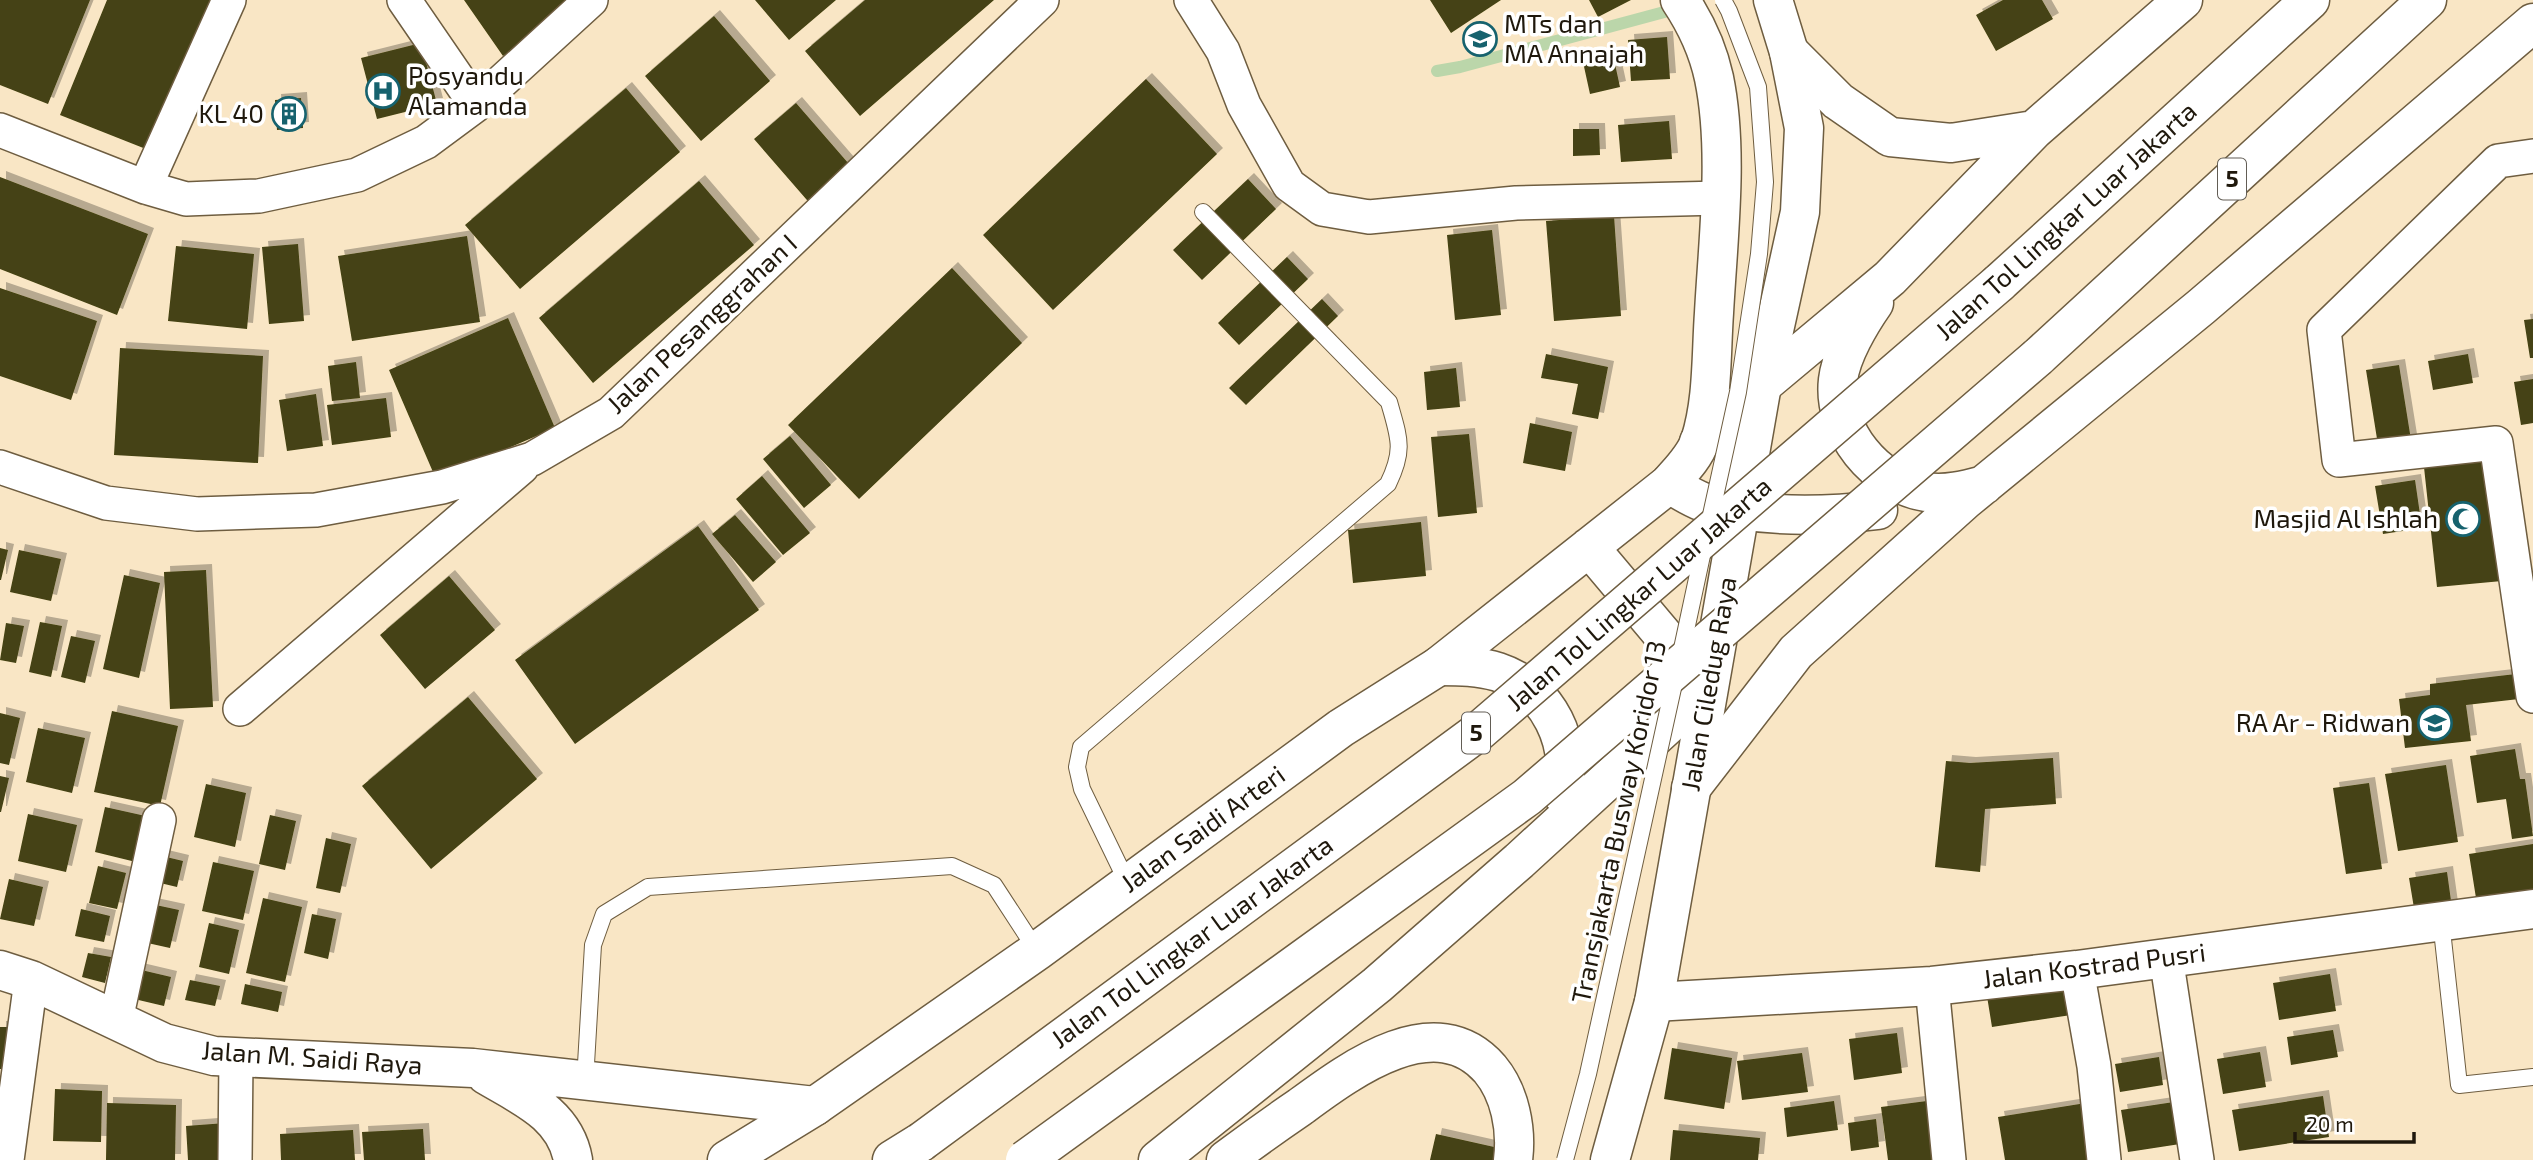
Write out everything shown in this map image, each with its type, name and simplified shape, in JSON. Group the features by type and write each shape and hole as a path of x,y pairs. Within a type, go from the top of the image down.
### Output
{"main road":[{"path":"1680,0 1697,26 1714,78 1719,125 1721,198 1709,391 1699,442 1688,463 1669,485 1701,501 1740,510 1792,515 1836,515 1975,493"},
{"name":"Jalan Ciledug Raya","path":"1610,1160 1654,1002 1762,386 1800,212 1804,128 1789,52 1773,0"},
{"path":"1699,442 1890,278 2034,130 2183,0"},
{"name":"Jalan Tol Lingkar Luar Jakarta","path":"906,1151 1478,732 1989,292 2310,0"},
{"name":"5","path":"1025,1160 1527,797 2038,357 2427,0"},
{"path":"1690,788 1796,652 1975,493 2201,307 2533,23"},
{"path":"1789,52 1838,101 1890,137 1951,144 2034,130"},
{"path":"1890,278 1854,332 1838,379 1840,410 1852,440 1871,464 1896,482 1925,492 1975,493"},
{"name":"Jalan Saidi Arteri","path":"727,1160 815,1106 1037,951 1341,728 1439,666 1669,485"},
{"path":"1158,1160 1377,985 1518,861 1707,688 1589,547"},
{"path":"1439,666 1480,668 1510,677 1523,685 1545,706 1560,732 1566,764 1563,791 1551,818 1518,861"},
{"name":"Jalan Kostrad Pusri","path":"1654,1002 1932,986 2077,970 2533,909"},
{"name":"Jalan M. Saidi Raya","path":"15,975 164,1043 214,1056 473,1068 815,1106"},
{"path":"1226,1160 1350,1070 1389,1051 1421,1044 1452,1045 1478,1058 1489,1068 1501,1086 1513,1142"},
{"name":"Jalan M. Saidi Raya","path":"473,1068 546,1110 570,1143 573,1160"}],"street":[{"path":"145,187 229,0"},
{"path":"404,0 476,105"},
{"path":"0,130 145,187 186,199 259,196 357,175 426,142 476,105 591,0"},
{"name":"Jalan Pesanggrahan I","path":"0,467 106,503 197,514 316,510 442,487 532,459 611,413 1042,0"},
{"path":"1191,0 1223,51 1244,105 1289,185 1322,209 1369,217 1516,203 1721,198"},
{"path":"2533,156 2498,161 2324,330 2339,460 2496,443 2533,696"},
{"path":"240,709 532,459"},
{"path":"116,1020 159,820"},
{"path":"2166,957 2197,1160"},
{"path":"2077,970 2094,1066 2105,1160"},
{"path":"7,1160 15,975"},
{"path":"1932,986 1949,1160"},
{"path":"236,1057 236,1160"}],"lane":[{"name":"Transjakarta Busway Koridor 13","path":"1565,1160 1588,1074 1738,392 1759,254 1765,182 1758,87 1723,0"},
{"path":"1128,884 1082,789 1077,767 1081,747 1388,484 1396,467 1400,440 1389,402 1203,212"},
{"path":"585,1081 593,945 604,914 648,887 952,866 994,885 1037,951"},
{"path":"2441,921 2459,1085 2533,1077"}],"building":[{"path":"0,0 90,0 48,104 0,85"},
{"path":"107,0 217,0 156,153 60,115"},
{"path":"464,0 584,0 503,56"},
{"path":"755,0 836,0 789,40"},
{"path":"865,0 994,0 860,116 805,51"},
{"path":"1430,0 1501,0 1451,33"},
{"path":"1589,0 1631,0 1598,17"},
{"path":"2003,0 2042,0 2053,19 1996,51 1976,15"},
{"path":"714,16 770,81 701,141 645,76"},
{"path":"1667,37 1670,79 1631,81 1628,40"},
{"path":"421,43 437,104 377,119 361,58"},
{"path":"1613,55 1620,87 1590,94 1583,62"},
{"path":"1146,79 1217,154 1053,310 983,235"},
{"path":"626,88 680,152 520,289 465,225"},
{"name":"KL 40","path":"301,98 303,128 277,130 275,100"},
{"path":"796,103 855,171 813,207 754,139"},
{"path":"1669,121 1672,159 1621,162 1618,125"},
{"path":"1573,129 1599,129 1600,155 1573,156"},
{"path":"0,177 148,234 117,315 0,269"},
{"path":"1248,179 1276,209 1202,280 1173,250"},
{"path":"699,181 754,245 593,383 539,318"},
{"path":"1614,216 1621,316 1554,321 1546,221"},
{"path":"1492,230 1501,315 1455,320 1447,235"},
{"path":"467,236 480,322 352,341 338,256"},
{"path":"298,244 304,321 269,324 262,247"},
{"path":"176,246 254,254 247,329 168,321"},
{"path":"1287,257 1308,279 1239,345 1218,323"},
{"path":"952,268 1022,343 859,499 788,425"},
{"path":"0,288 97,321 71,400 0,376"},
{"path":"1322,299 1338,316 1246,405 1229,388"},
{"path":"508,318 555,428 436,479 389,370"},
{"path":"2533,319 2533,358 2530,358 2524,320"},
{"path":"120,348 263,356 258,463 114,455"},
{"path":"1546,354 1608,367 1598,419 1572,414 1578,384 1541,378"},
{"path":"2468,354 2473,383 2433,390 2428,361"},
{"path":"356,362 360,398 332,401 328,366"},
{"path":"2399,365 2411,440 2378,445 2366,370"},
{"path":"1456,368 1460,407 1427,410 1424,372"},
{"path":"2533,379 2533,423 2521,425 2514,382"},
{"path":"316,394 323,446 287,451 279,400"},
{"path":"386,398 391,437 332,445 327,405"},
{"path":"1530,423 1572,432 1565,471 1523,463"},
{"path":"1469,434 1477,513 1438,517 1431,437"},
{"path":"790,436 831,485 804,508 763,459"},
{"name":"Masjid Al Ishlah","path":"2488,451 2502,581 2437,587 2423,458"},
{"path":"762,476 810,533 783,555 736,499"},
{"path":"2415,480 2422,528 2383,534 2375,486"},
{"path":"735,515 776,562 753,582 712,534"},
{"path":"1421,522 1426,576 1353,583 1348,530"},
{"path":"698,526 759,610 575,744 515,660"},
{"path":"0,548 8,550 1,580 0,580"},
{"path":"19,550 61,559 51,601 10,592"},
{"path":"206,570 213,707 170,709 164,572"},
{"path":"124,575 160,583 139,678 103,669"},
{"path":"449,576 495,630 425,689 380,635"},
{"path":"40,622 62,626 51,677 29,672"},
{"path":"6,623 24,626 16,663 0,660"},
{"path":"71,636 95,641 85,683 61,677"},
{"name":"RA Ar - Ridwan","path":"2516,674 2519,699 2466,705 2471,741 2405,748 2399,699 2430,695 2430,684"},
{"path":"468,697 537,779 431,869 362,786"},
{"path":"112,711 178,726 160,806 94,792"},
{"path":"0,713 20,718 9,765 0,763"},
{"path":"38,728 85,738 72,793 26,782"},
{"path":"2515,749 2520,779 2525,779 2533,836 2512,839 2506,799 2477,803 2470,756"},
{"path":"2053,758 2056,804 1985,809 1980,872 1935,867 1946,761 1970,763"},
{"path":"2446,765 2458,842 2398,851 2385,774"},
{"path":"0,776 9,778 1,812 0,812"},
{"path":"2369,783 2382,869 2346,874 2333,788"},
{"path":"206,784 246,793 235,847 194,837"},
{"path":"105,807 150,817 140,863 95,852"},
{"path":"28,814 77,825 66,872 18,861"},
{"path":"270,815 296,821 285,870 259,864"},
{"path":"326,838 351,844 340,893 316,888"},
{"path":"2533,844 2533,890 2476,898 2469,854"},
{"path":"162,856 183,861 177,887 156,882"},
{"path":"213,862 254,871 243,920 202,911"},
{"path":"98,866 126,873 117,909 89,903"},
{"path":"2447,872 2452,908 2415,914 2409,878"},
{"path":"9,879 43,887 34,926 0,919"},
{"path":"263,898 302,907 285,982 246,973"},
{"path":"151,904 179,910 170,948 143,942"},
{"path":"81,909 110,916 104,942 75,936"},
{"path":"312,914 336,919 328,959 304,953"},
{"path":"209,923 239,930 229,974 199,967"},
{"path":"88,953 111,957 105,983 82,977"},
{"path":"137,969 171,977 164,1006 130,998"},
{"path":"2330,974 2336,1011 2279,1020 2273,983"},
{"path":"2066,978 2071,1015 1992,1027 1986,990"},
{"path":"190,980 220,986 215,1006 185,1000"},
{"path":"245,984 282,992 278,1012 241,1004"},
{"path":"0,1027 12,1027 12,1069 0,1069"},
{"path":"2333,1030 2338,1057 2291,1065 2287,1037"},
{"path":"1897,1033 1902,1073 1854,1080 1849,1039"},
{"path":"1672,1048 1732,1058 1724,1109 1664,1099"},
{"path":"2260,1052 2266,1087 2223,1094 2217,1059"},
{"path":"1802,1053 1808,1092 1742,1100 1737,1061"},
{"path":"2159,1057 2163,1085 2120,1092 2115,1064"},
{"path":"55,1089 102,1091 101,1142 53,1141"},
{"path":"2323,1096 2329,1137 2239,1151 2232,1110"},
{"path":"1834,1101 1838,1130 1787,1137 1784,1108"},
{"path":"1927,1101 1934,1160 1888,1160 1881,1107"},
{"path":"2174,1102 2180,1144 2128,1152 2121,1110"},
{"path":"107,1103 176,1105 175,1160 106,1160"},
{"path":"2086,1103 2095,1160 2005,1160 1998,1117"},
{"path":"1876,1119 1879,1147 1851,1151 1848,1123"},
{"path":"226,1123 228,1160 188,1160 186,1126"},
{"path":"423,1129 425,1160 364,1160 362,1132"},
{"path":"353,1130 355,1160 281,1160 280,1134"},
{"path":"1673,1130 1760,1138 1758,1160 1670,1160"},
{"path":"1436,1134 1503,1149 1500,1160 1430,1160"}],"waterway":[{"path":"1437,71 1668,11"}],"place":[{"name":"MTs dan MA Annajah","path":"1480,39"},
{"name":"Posyandu Alamanda","path":"383,91"},
{"name":"KL 40","path":"289,114"},
{"name":"Masjid Al Ishlah","path":"2463,519"},
{"name":"RA Ar - Ridwan","path":"2435,723"}]}
